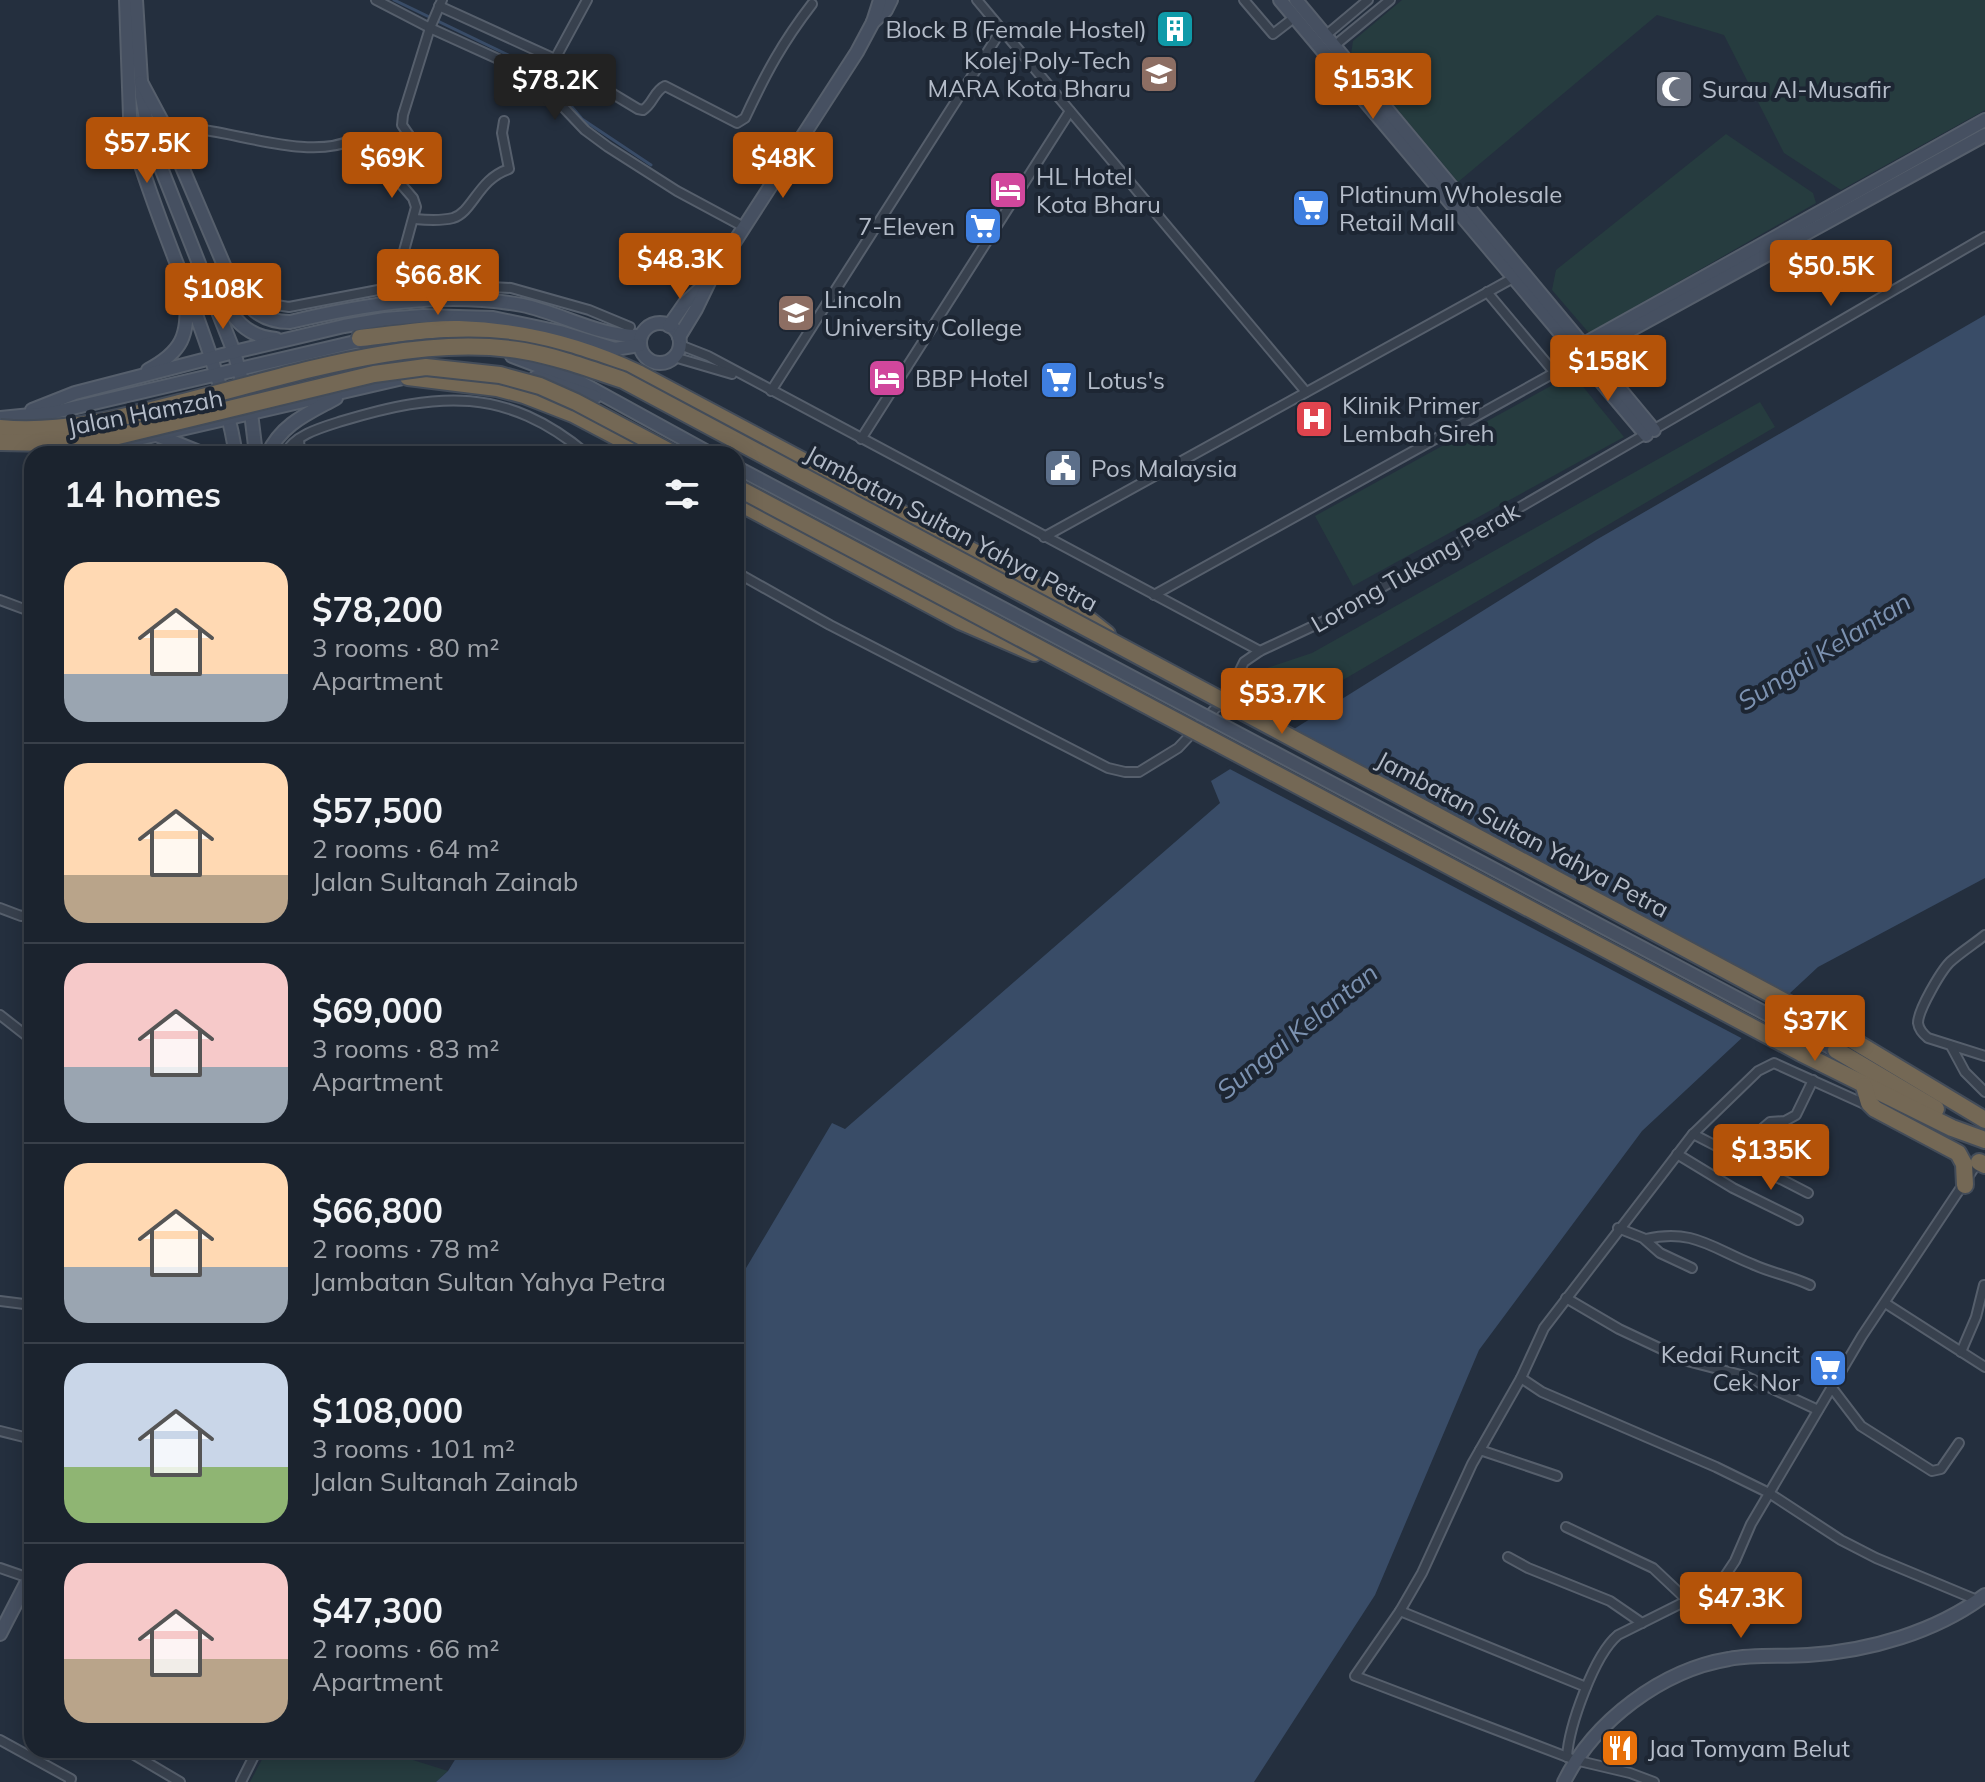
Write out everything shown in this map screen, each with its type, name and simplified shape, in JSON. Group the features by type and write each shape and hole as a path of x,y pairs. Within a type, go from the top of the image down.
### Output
{"highway":[{"path":"360,338 457,329 529,337 623,365 1073,607 1124,647"},
{"name":"Jambatan Sultan Yahya Petra","path":"7,422 45,428 100,423 396,351 462,346 522,351 623,380 1819,1020 1985,1121"},
{"path":"0,444 114,437 374,374 426,367 500,375 540,386 659,446"},
{"path":"408,377 497,388 550,404 633,446"},
{"path":"744,491 1864,1086 1952,1128 1985,1140"},
{"path":"744,505 960,621 1105,684"},
{"path":"1836,1050 1985,1121"},
{"path":"1836,1050 1985,1140"},
{"path":"1864,1086 1869,1103 1875,1109 1958,1153 1964,1164 1965,1185"}],"street":[{"path":"126,0 130,116 134,143 217,373 235,446"},
{"path":"136,0 141,82 150,140 234,352 251,413 255,446"},
{"path":"376,0 520,69 548,91 585,130 608,147 677,191 744,227"},
{"path":"555,59 587,0"},
{"path":"640,340 645,357 656,363 678,346 710,280 873,22 880,0"},
{"path":"873,22 886,10 891,0"},
{"path":"977,0 1306,392"},
{"path":"1244,0 1273,34 1295,17"},
{"path":"1280,0 1650,433"},
{"path":"1296,0 1518,275"},
{"path":"1325,36 1368,0"},
{"path":"1334,46 1390,0"},
{"path":"400,285 401,262 416,207 413,198 400,183 411,138 402,125 430,26 441,3 555,59 638,109 647,108 660,88 665,86 737,123 745,118 771,62 812,4"},
{"path":"771,391 1002,29"},
{"path":"141,82 165,127 232,284 249,308 268,319 290,322 381,303 466,299 523,305 640,340"},
{"path":"861,439 1070,111"},
{"path":"1154,595 1554,372 1582,351 1985,120"},
{"path":"415,219 452,218 460,214 486,182 495,174 509,169 502,133 504,121"},
{"path":"165,127 190,127 298,147 341,145 352,140"},
{"path":"1582,351 1888,190 1985,135"},
{"path":"1880,178 1888,190"},
{"name":"Lorong Tukang Perak","path":"744,577 830,625 1108,768 1139,772 1178,748 1228,695 1244,662 1260,651 1324,621 1985,237"},
{"path":"196,261 242,326 262,337 288,339"},
{"path":"1044,537 1518,275"},
{"path":"669,326 685,303 710,280"},
{"path":"249,308 257,302 301,306 429,282 511,288 552,297 630,327"},
{"path":"232,284 263,303"},
{"path":"115,383 149,370 176,349 187,323 186,285"},
{"path":"1487,292 1554,372"},
{"path":"7,422 75,393 288,339 385,319 458,316 524,323 615,349 640,340 652,324 669,326"},
{"path":"669,326 678,346 771,391 1260,651"},
{"name":"Jalan Hamzah","path":"0,418 7,422 51,413 360,338 459,344 528,360 578,381 617,404"},
{"path":"678,346 708,356 748,379"},
{"path":"272,446 291,423 349,391 446,367 480,366 531,376 617,404 696,446"},
{"name":"Jalan Hamzah","path":"108,446 349,391"},
{"path":"140,392 168,394 181,405 182,416 178,424 157,435"},
{"path":"289,446 328,425 365,414 402,405 456,399 476,400 530,416 557,430 577,446"},
{"path":"157,435 184,446"},
{"path":"299,439 299,446"},
{"name":"Jalan Hamzah","path":"0,444 24,449"},
{"name":"Jambatan Sultan Yahya Petra","path":"744,471 1836,1050"},
{"path":"0,600 24,609"},
{"path":"0,908 24,915"},
{"path":"1985,935 1951,961 1941,973 1918,1024 1921,1032 1951,1046 1985,1056"},
{"path":"0,1015 24,1034"},
{"path":"1951,1046 1965,1072 1985,1092"},
{"path":"1654,1782 1571,1759 1355,1676 1422,1573 1480,1450 1521,1378 1544,1328 1693,1134 1764,1066 1774,1063 1875,1109"},
{"path":"1749,1162 1763,1128 1770,1122 1785,1121 1796,1115 1813,1080"},
{"path":"1693,1134 1808,1193"},
{"path":"1677,1154 1733,1188 1798,1220"},
{"path":"1571,1759 1567,1746 1586,1687 1609,1642 1712,1588 1725,1576 1751,1524 1818,1410 1885,1303 1982,1162"},
{"path":"1618,1228 1646,1239 1660,1253 1692,1268"},
{"path":"1646,1239 1658,1236 1696,1237 1754,1265 1810,1285"},
{"path":"1961,1352 1980,1319 1984,1285"},
{"path":"1566,1298 1619,1329 1687,1361 1745,1376 1818,1410"},
{"path":"0,1301 24,1304"},
{"path":"1885,1303 1985,1367"},
{"path":"1521,1378 1542,1392 1769,1493 1864,1552 1983,1597"},
{"path":"1832,1388 1861,1426 1932,1471 1941,1469 1959,1443"},
{"path":"0,1431 24,1437"},
{"path":"1480,1450 1557,1476"},
{"path":"1566,1527 1653,1568 1687,1600"},
{"path":"1508,1557 1610,1601 1642,1623"},
{"path":"0,1568 24,1574"},
{"path":"0,1634 24,1587"},
{"path":"1564,1782 1571,1759 1600,1731 1640,1698 1698,1666 1732,1658 1810,1655 1869,1645 1919,1631 1983,1597"},
{"path":"1400,1611 1586,1687"},
{"path":"0,1740 24,1753"},
{"path":"33,1758 71,1779 70,1782"},
{"path":"140,1758 180,1782"},
{"path":"241,1782 253,1758"}],"green space":[{"path":"1402,0 1985,0 1985,110 1841,190 1784,153 1724,35 1657,15 1458,182 1351,54 1353,41"},
{"path":"1726,134 1813,193 1816,203 1589,333 1552,290 1556,270"},
{"path":"1569,376 1576,378 1624,437 1353,586 1315,516"},
{"path":"1760,402 1775,427 1302,704 1267,685 1264,669 1312,653"},
{"path":"263,1758 407,1758 448,1771 436,1782 250,1782"}],"water":[{"name":"Sungai Kelantan","path":"1985,315 1985,878 1818,967 1642,1131 1479,1350 1375,1595 1254,1782 436,1782 456,1758 744,1758 744,1272 832,1123 845,1129 1220,803 1211,781 1596,540"}],"pier":[{"path":"1288,728 1789,1000 1745,1040 1226,767"}],"waterway":[{"path":"394,0 531,66 546,76 582,119 651,165"}],"place":[{"name":"Block B (Female Hostel)","path":"1175,29"},
{"name":"Kolej Poly-Tech MARA Kota Bharu","path":"1159,74"},
{"name":"Surau Al-Musafir","path":"1674,89"},
{"name":"HL Hotel Kota Bharu","path":"1008,190"},
{"name":"Platinum Wholesale Retail Mall","path":"1311,208"},
{"name":"7-Eleven","path":"983,226"},
{"name":"Lincoln University College","path":"796,313"},
{"name":"BBP Hotel","path":"887,378"},
{"name":"Lotus's","path":"1059,380"},
{"name":"Klinik Primer Lembah Sireh","path":"1314,419"},
{"name":"Pos Malaysia","path":"1063,468"},
{"name":"Kedai Runcit Cek Nor","path":"1828,1368"},
{"name":"Jaa Tomyam Belut","path":"1620,1748"}]}
